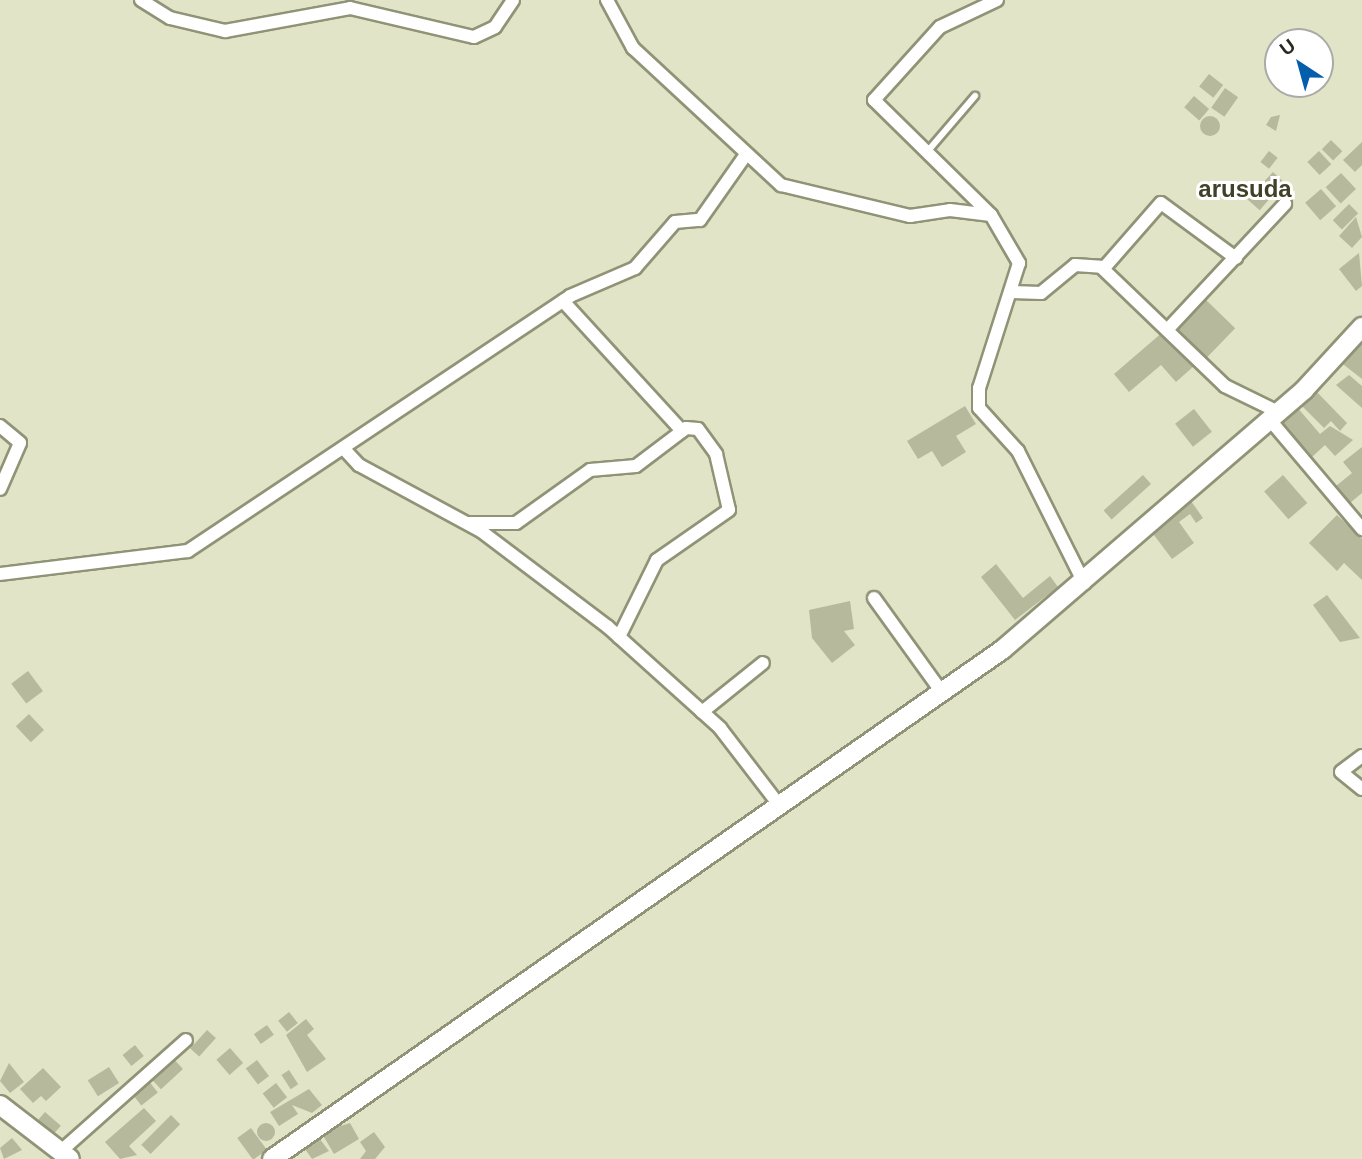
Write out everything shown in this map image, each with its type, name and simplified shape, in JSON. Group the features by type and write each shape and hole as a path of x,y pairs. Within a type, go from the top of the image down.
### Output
{"street":[{"path":"141,0 170,18 225,31 351,8 474,37 489,33 513,0"},
{"path":"607,0 633,48 745,156 788,188 910,216 950,210 991,215"},
{"path":"996,0 940,27 875,97 877,110 927,152 991,215 1017,253 1012,292 979,388 979,408 1018,451 1084,583"},
{"path":"0,574 180,554 344,449 563,301 635,268 675,222 700,220 745,156"},
{"path":"1104,268 1161,203 1236,258"},
{"path":"1167,330 1285,204"},
{"path":"1012,292 1041,293 1078,264 1104,268 1225,386 1274,416 1362,528"},
{"path":"563,301 682,431"},
{"path":"272,1159 941,691 1084,583 1274,416 1362,327"},
{"path":"0,426 20,443 0,489"},
{"path":"469,523 516,523 590,470 636,466 682,431 698,429 710,442 729,510 657,560 620,637"},
{"path":"344,449 359,465 469,523 620,637 702,712 779,805"},
{"path":"874,598 941,691"},
{"path":"702,712 763,663"},
{"path":"1362,756 1341,772 1362,789"},
{"path":"0,1105 65,1156 186,1040"}],"lane":[{"path":"927,152 975,96"}],"building":[{"path":"1209,74 1223,85 1213,98 1199,87"},
{"path":"1225,88 1238,97 1224,117 1211,108"},
{"path":"1194,96 1209,109 1199,120 1184,107"},
{"path":"1280,115 1276,131 1266,125 1271,117"},
{"path":"1210,116 1217,119 1220,126 1217,133 1210,136 1203,133 1200,126 1203,119"},
{"path":"1331,140 1342,151 1333,161 1322,149"},
{"path":"1362,142 1362,165 1355,172 1343,160"},
{"path":"1269,151 1278,158 1269,169 1260,162"},
{"path":"1319,151 1331,164 1320,175 1307,162"},
{"path":"1273,172 1287,185 1275,197 1261,184"},
{"path":"1341,173 1356,189 1341,203 1326,187"},
{"path":"1256,187 1270,199 1260,210 1246,198"},
{"path":"1321,189 1336,206 1320,220 1305,203"},
{"path":"1349,204 1358,213 1342,229 1333,220"},
{"path":"1356,217 1362,237 1352,248 1339,236"},
{"path":"1359,253 1362,286 1356,291 1339,269"},
{"path":"1205,299 1235,328 1204,361 1174,331"},
{"path":"1164,331 1194,366 1176,382 1161,365 1129,392 1114,374"},
{"path":"1362,333 1362,379 1339,361"},
{"path":"1349,375 1362,386 1362,408 1336,385"},
{"path":"1313,388 1347,423 1340,431 1331,421 1324,428 1298,402"},
{"path":"965,406 976,424 956,436 966,452 942,467 932,451 918,459 907,441"},
{"path":"1296,406 1320,434 1330,426 1353,440 1335,456 1325,445 1312,457 1280,420"},
{"path":"1194,409 1212,432 1193,447 1175,424"},
{"path":"1362,447 1362,493 1350,503 1336,486 1352,473 1343,462"},
{"path":"1143,475 1151,484 1112,519 1104,510"},
{"path":"1283,475 1307,503 1288,519 1264,491"},
{"path":"1191,501 1203,518 1196,523 1190,514 1179,522 1194,543 1172,559 1151,531"},
{"path":"1337,515 1362,539 1362,580 1344,563 1337,571 1309,543"},
{"path":"996,564 1023,598 1050,576 1058,587 1015,620 981,577"},
{"path":"1327,595 1360,638 1340,642 1313,605"},
{"path":"850,601 854,629 844,631 855,645 832,663 812,638 809,610"},
{"path":"28,671 43,691 26,704 11,684"},
{"path":"29,714 44,730 31,742 16,726"},
{"path":"289,1012 298,1023 287,1032 278,1021"},
{"path":"306,1019 314,1029 307,1035 326,1059 307,1072 286,1035"},
{"path":"267,1025 274,1035 261,1044 254,1034"},
{"path":"207,1030 216,1038 199,1057 190,1049"},
{"path":"135,1045 144,1056 131,1066 123,1055"},
{"path":"230,1048 243,1063 230,1075 216,1060"},
{"path":"170,1055 183,1069 161,1089 148,1075"},
{"path":"257,1060 269,1076 258,1084 246,1068"},
{"path":"9,1063 24,1082 10,1093 0,1081"},
{"path":"109,1067 119,1083 98,1096 88,1080"},
{"path":"43,1068 61,1087 46,1101 41,1096 33,1103 20,1089"},
{"path":"289,1070 298,1084 291,1089 281,1075"},
{"path":"148,1080 158,1093 141,1106 131,1093"},
{"path":"276,1083 287,1097 274,1108 263,1093"},
{"path":"309,1089 322,1105 312,1113 292,1105 298,1114 279,1126 270,1112"},
{"path":"144,1108 156,1121 129,1146 137,1155 120,1159 105,1142"},
{"path":"45,1112 61,1126 49,1139 33,1126"},
{"path":"171,1115 180,1124 150,1154 141,1145"},
{"path":"266,1123 272,1126 275,1132 272,1138 266,1141 260,1138 257,1132 260,1126"},
{"path":"350,1123 359,1139 334,1154 321,1132"},
{"path":"251,1128 267,1150 253,1159 237,1138"},
{"path":"374,1132 385,1147 375,1159 360,1159 366,1151 360,1142"},
{"path":"12,1138 22,1150 4,1159 0,1148"},
{"path":"319,1138 329,1151 312,1159 305,1149"}],"district":[{"name":"arusuda","path":"1245,189"}]}
